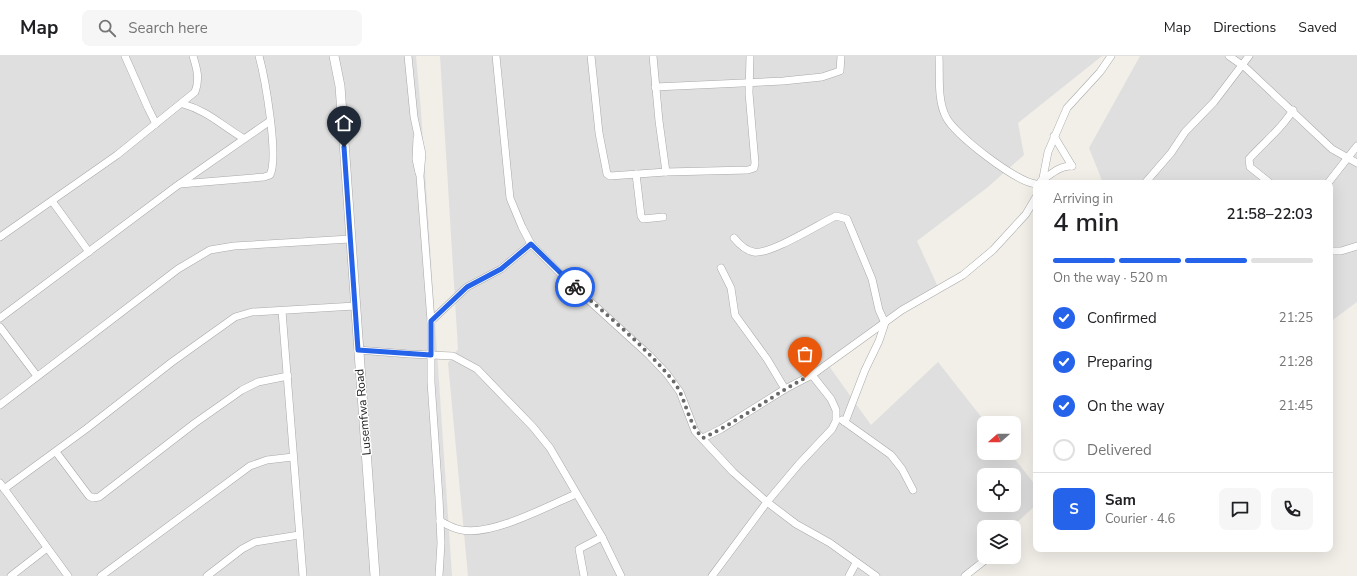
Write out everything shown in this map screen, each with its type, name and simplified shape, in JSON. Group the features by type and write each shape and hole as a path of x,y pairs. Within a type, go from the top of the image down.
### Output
{"street":[{"path":"124,56 156,124"},
{"path":"0,238 183,104 195,92 198,84 198,71 193,56"},
{"path":"178,184 264,178 270,175 273,170 270,121 260,56"},
{"name":"Lusemfwa Road","path":"334,56 340,86 375,576"},
{"path":"408,56 417,134 422,154 420,176 431,321 431,382 441,543 439,576"},
{"path":"496,56 510,198 531,244 572,285 649,355 667,374 680,392 695,431 733,472 767,502 796,524 830,543 876,576"},
{"path":"591,56 599,133 607,174 610,176 666,172 748,170 754,168 750,56"},
{"path":"653,56 655,87 666,172"},
{"path":"655,87 724,85 806,79 837,73 841,69 841,56"},
{"path":"939,56 940,88 946,117 954,127 980,151 1018,177 1033,183"},
{"path":"1041,180 1048,152 1067,108 1100,72 1111,56"},
{"path":"1229,56 1242,65 1293,110 1332,149 1357,163"},
{"path":"1148,180 1171,153 1185,132 1214,102 1248,56"},
{"path":"183,104 204,111 227,129 243,138"},
{"path":"1266,180 1250,167 1249,159 1259,147 1282,127 1293,110"},
{"path":"0,318 178,184 243,138 270,121"},
{"path":"1044,180 1060,169 1072,166 1054,136"},
{"path":"1330,180 1357,146"},
{"path":"636,174 641,216 643,219 663,217"},
{"path":"52,201 89,252"},
{"path":"703,438 742,417 785,389 812,375 885,323 971,269 993,250 1029,210 1033,203"},
{"path":"734,238 746,249 755,252 768,250 836,216 847,219 872,279 879,310 885,323 845,422"},
{"path":"0,404 178,269 194,258 210,250 234,246 350,239"},
{"path":"431,321 467,287 501,269 531,244"},
{"path":"1333,251 1342,251 1357,246"},
{"path":"721,268 731,288 734,315 767,359 785,389"},
{"path":"68,576 2,486 56,452 225,323 248,313 355,306"},
{"path":"282,311 303,576"},
{"path":"0,327 37,376"},
{"path":"358,350 453,356 477,369 533,427 550,448 602,537 622,576"},
{"path":"812,375 831,399 837,416 891,454 902,469 913,490"},
{"path":"56,452 89,496 93,498 99,497 195,423 242,390 258,382 288,376"},
{"path":"712,576 767,502 799,464 832,429 837,416"},
{"path":"101,576 250,466 267,460 293,457"},
{"path":"440,521 462,530 481,529 504,524 525,517 576,494"},
{"path":"207,576 242,549 255,542 299,535"},
{"path":"584,576 579,549 602,537"},
{"path":"11,576 47,548"},
{"path":"849,576 856,563"},
{"path":"965,576 980,564"}],"shaded area":[{"path":"0,56 416,56 452,576 0,576"},
{"path":"440,56 1102,56 1018,123 1024,155 988,187 917,241 938,287 829,366 871,425 938,362 980,416 977,416 977,460 1016,460 1033,482 1033,508 1020,520 977,520 977,561 961,576 468,576 448,363 458,349"},
{"path":"1140,56 1357,56 1357,302 1333,320 1333,180 1102,180 1089,148"}],"way so far":[{"path":"575,287 610,318 667,374 680,392 695,431 703,438 742,417 805,378"}],"route":[{"path":"344,147 358,350 431,355 431,321 452,299 467,287 501,269 531,244 575,287"}]}
